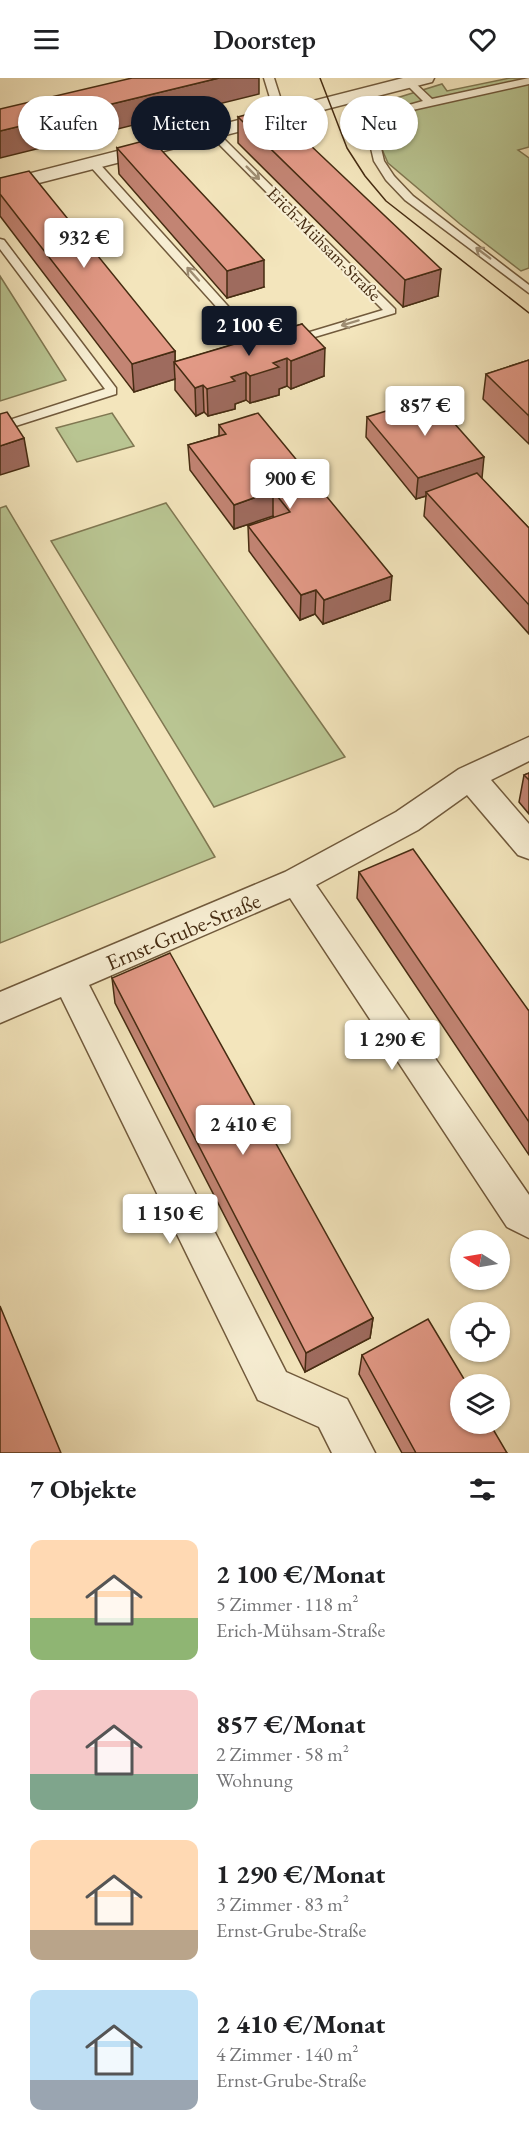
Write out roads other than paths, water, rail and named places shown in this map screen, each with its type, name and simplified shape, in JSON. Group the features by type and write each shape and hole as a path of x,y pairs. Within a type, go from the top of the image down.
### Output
{"street":[{"path":"328,103 417,80"},
{"path":"0,187 143,150"},
{"name":"Ernst-Grube-Straße","path":"0,1008 296,881 407,822 470,777 529,748"},
{"path":"470,777 529,846"},
{"path":"296,881 520,1214 529,1220"},
{"path":"69,980 272,1386 333,1413 354,1453"}],"lane":[{"path":"269,78 274,96"},
{"path":"417,80 430,102"},
{"path":"529,81 405,109 380,124 375,144 379,162 409,198 529,290"},
{"name":"Erich-Mühsam-Straße","path":"93,163 255,352 391,311 230,150"},
{"path":"0,242 112,391 0,427"}],"tram line":[{"path":"320,78 347,148 365,176 386,201 529,313"}]}
